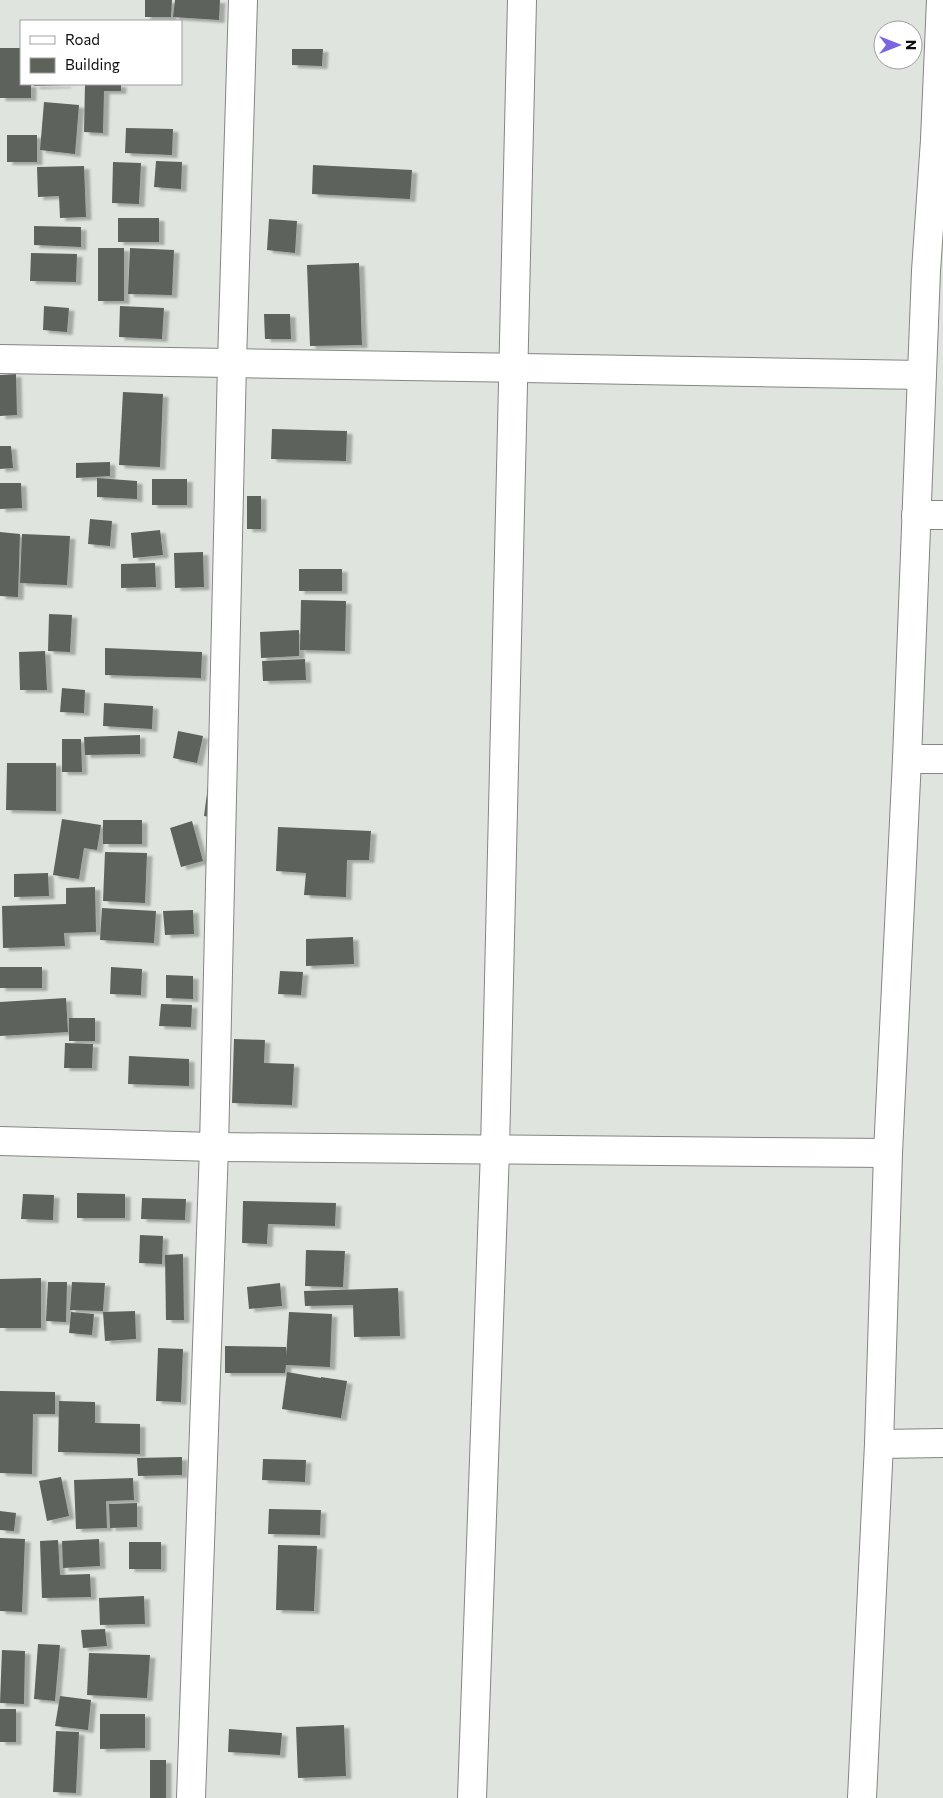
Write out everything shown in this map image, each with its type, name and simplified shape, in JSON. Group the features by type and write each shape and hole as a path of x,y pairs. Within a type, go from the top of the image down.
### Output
{"street":[{"path":"191,1798 214,1147 232,362 243,0"},
{"path":"472,1798 495,1150 522,0"},
{"path":"862,1798 879,1444 888,1153 907,759 922,375 934,271 939,137 941,0"},
{"path":"0,358 513,369 922,375"},
{"path":"916,515 943,515"},
{"path":"907,759 943,759"},
{"path":"0,1141 214,1147 888,1153"},
{"path":"879,1444 943,1443"}],"building":[{"path":"145,0 172,0 171,17 145,17"},
{"path":"175,0 220,0 219,20 173,17"},
{"path":"0,48 20,48 20,85 31,85 31,98 0,98"},
{"path":"292,49 323,49 322,66 292,65"},
{"path":"34,85 66,85 34,86"},
{"path":"85,85 121,85 121,91 104,91 103,133 84,132"},
{"path":"44,102 79,105 75,154 40,150"},
{"path":"126,128 173,129 172,155 125,153"},
{"path":"7,135 37,135 37,162 7,162"},
{"path":"156,161 182,162 181,189 154,187"},
{"path":"113,162 141,163 139,204 112,203"},
{"path":"313,165 412,170 410,199 312,194"},
{"path":"84,166 86,217 60,218 59,196 38,197 37,167"},
{"path":"118,218 159,218 159,242 118,242"},
{"path":"269,219 297,221 295,253 267,250"},
{"path":"34,226 81,227 81,247 34,245"},
{"path":"98,248 124,248 124,301 98,301"},
{"path":"130,248 174,250 172,295 128,294"},
{"path":"31,253 77,254 76,282 30,281"},
{"path":"359,263 362,345 310,346 307,265"},
{"path":"44,306 69,308 67,332 43,330"},
{"path":"120,306 164,308 162,339 119,337"},
{"path":"264,314 290,314 291,339 265,339"},
{"path":"16,374 17,415 0,416 0,375"},
{"path":"123,392 163,394 160,467 119,465"},
{"path":"272,429 347,431 346,461 271,459"},
{"path":"0,446 11,446 13,468 0,469"},
{"path":"110,462 110,476 76,478 76,463"},
{"path":"97,478 137,481 137,499 97,497"},
{"path":"152,479 187,479 187,505 152,505"},
{"path":"0,483 21,483 22,508 0,509"},
{"path":"247,496 261,496 261,529 247,529"},
{"path":"90,519 112,521 110,546 88,544"},
{"path":"160,530 163,555 133,558 131,533"},
{"path":"0,532 20,534 18,597 0,596"},
{"path":"22,534 70,536 67,585 20,583"},
{"path":"203,552 204,587 175,588 174,553"},
{"path":"155,563 156,587 121,588 121,564"},
{"path":"299,569 342,569 342,591 299,591"},
{"path":"301,600 346,601 345,651 300,650"},
{"path":"49,614 72,615 70,652 48,651"},
{"path":"299,630 299,656 261,658 260,632"},
{"path":"105,648 202,652 201,678 105,675"},
{"path":"45,651 47,690 20,690 19,652"},
{"path":"305,659 306,680 263,681 262,661"},
{"path":"62,688 85,690 84,713 60,712"},
{"path":"104,703 153,706 152,729 103,726"},
{"path":"178,731 203,736 197,763 173,758"},
{"path":"140,735 140,754 85,755 84,737"},
{"path":"62,739 81,739 82,772 62,772"},
{"path":"7,763 56,763 56,811 6,810"},
{"path":"208,786 221,788 217,818 204,816"},
{"path":"62,819 101,825 97,850 84,848 79,879 53,875"},
{"path":"103,820 142,820 142,844 103,844"},
{"path":"192,821 203,861 181,867 170,828"},
{"path":"278,827 371,831 369,860 347,860 346,897 304,895 306,873 276,871"},
{"path":"105,852 147,853 145,903 103,901"},
{"path":"48,873 49,896 14,897 14,874"},
{"path":"95,887 96,932 64,933 65,946 3,948 2,906 66,904 66,888"},
{"path":"102,908 156,911 154,943 100,940"},
{"path":"193,910 194,934 165,935 163,911"},
{"path":"353,937 354,964 306,966 306,939"},
{"path":"0,967 42,967 42,988 0,988"},
{"path":"111,967 142,969 141,995 110,994"},
{"path":"280,971 303,972 301,995 278,994"},
{"path":"166,975 193,976 193,999 166,998"},
{"path":"66,998 68,1032 0,1036 0,1002"},
{"path":"161,1004 192,1005 191,1027 159,1026"},
{"path":"69,1018 95,1018 95,1041 69,1041"},
{"path":"234,1039 265,1040 264,1063 294,1064 292,1105 232,1103"},
{"path":"65,1043 93,1044 92,1068 64,1068"},
{"path":"129,1056 189,1059 189,1086 128,1084"},
{"path":"77,1193 125,1194 125,1218 77,1218"},
{"path":"23,1194 54,1195 53,1220 21,1219"},
{"path":"142,1198 186,1199 185,1220 141,1219"},
{"path":"243,1201 336,1203 335,1226 268,1224 267,1244 242,1243"},
{"path":"140,1235 163,1236 162,1264 139,1263"},
{"path":"306,1250 345,1251 343,1287 305,1286"},
{"path":"183,1254 184,1320 166,1320 165,1255"},
{"path":"41,1278 41,1328 0,1328 0,1279"},
{"path":"48,1282 67,1282 66,1322 46,1321"},
{"path":"72,1282 105,1283 103,1311 70,1310"},
{"path":"280,1283 282,1306 249,1309 247,1287"},
{"path":"398,1288 400,1336 354,1337 353,1305 305,1306 304,1291"},
{"path":"135,1311 136,1339 105,1341 103,1312"},
{"path":"71,1312 94,1314 92,1335 69,1333"},
{"path":"289,1312 332,1314 330,1367 286,1365 285,1373 225,1373 225,1346 286,1347 286,1357"},
{"path":"158,1348 183,1349 181,1402 156,1401"},
{"path":"287,1372 347,1381 341,1418 282,1409"},
{"path":"0,1391 55,1392 55,1414 33,1414 32,1474 0,1473"},
{"path":"59,1401 95,1402 95,1423 140,1424 140,1454 58,1452"},
{"path":"182,1457 182,1475 138,1476 137,1458"},
{"path":"263,1459 306,1460 305,1482 262,1480"},
{"path":"61,1477 69,1516 47,1521 39,1481"},
{"path":"133,1478 134,1500 106,1501 107,1528 76,1529 74,1480"},
{"path":"137,1503 137,1527 110,1528 109,1504"},
{"path":"269,1509 321,1510 320,1535 268,1534"},
{"path":"0,1511 16,1513 14,1531 0,1530"},
{"path":"0,1538 25,1539 22,1612 0,1611"},
{"path":"99,1539 100,1566 63,1568 62,1541"},
{"path":"58,1540 60,1575 90,1574 91,1597 42,1598 40,1541"},
{"path":"129,1542 161,1542 161,1569 129,1569"},
{"path":"278,1545 317,1546 314,1611 276,1610"},
{"path":"144,1596 145,1624 100,1625 99,1598"},
{"path":"105,1629 107,1646 83,1648 81,1630"},
{"path":"38,1644 60,1645 55,1701 34,1699"},
{"path":"2,1650 25,1651 24,1704 0,1703"},
{"path":"89,1653 150,1655 147,1698 87,1695"},
{"path":"60,1696 91,1700 88,1730 55,1726"},
{"path":"0,1709 16,1709 16,1742 0,1742"},
{"path":"100,1714 145,1714 145,1748 100,1749"},
{"path":"344,1725 346,1776 298,1778 296,1727"},
{"path":"229,1729 282,1733 280,1755 228,1752"},
{"path":"56,1731 79,1732 76,1793 53,1792"},
{"path":"150,1760 166,1760 166,1798 150,1798"}]}
